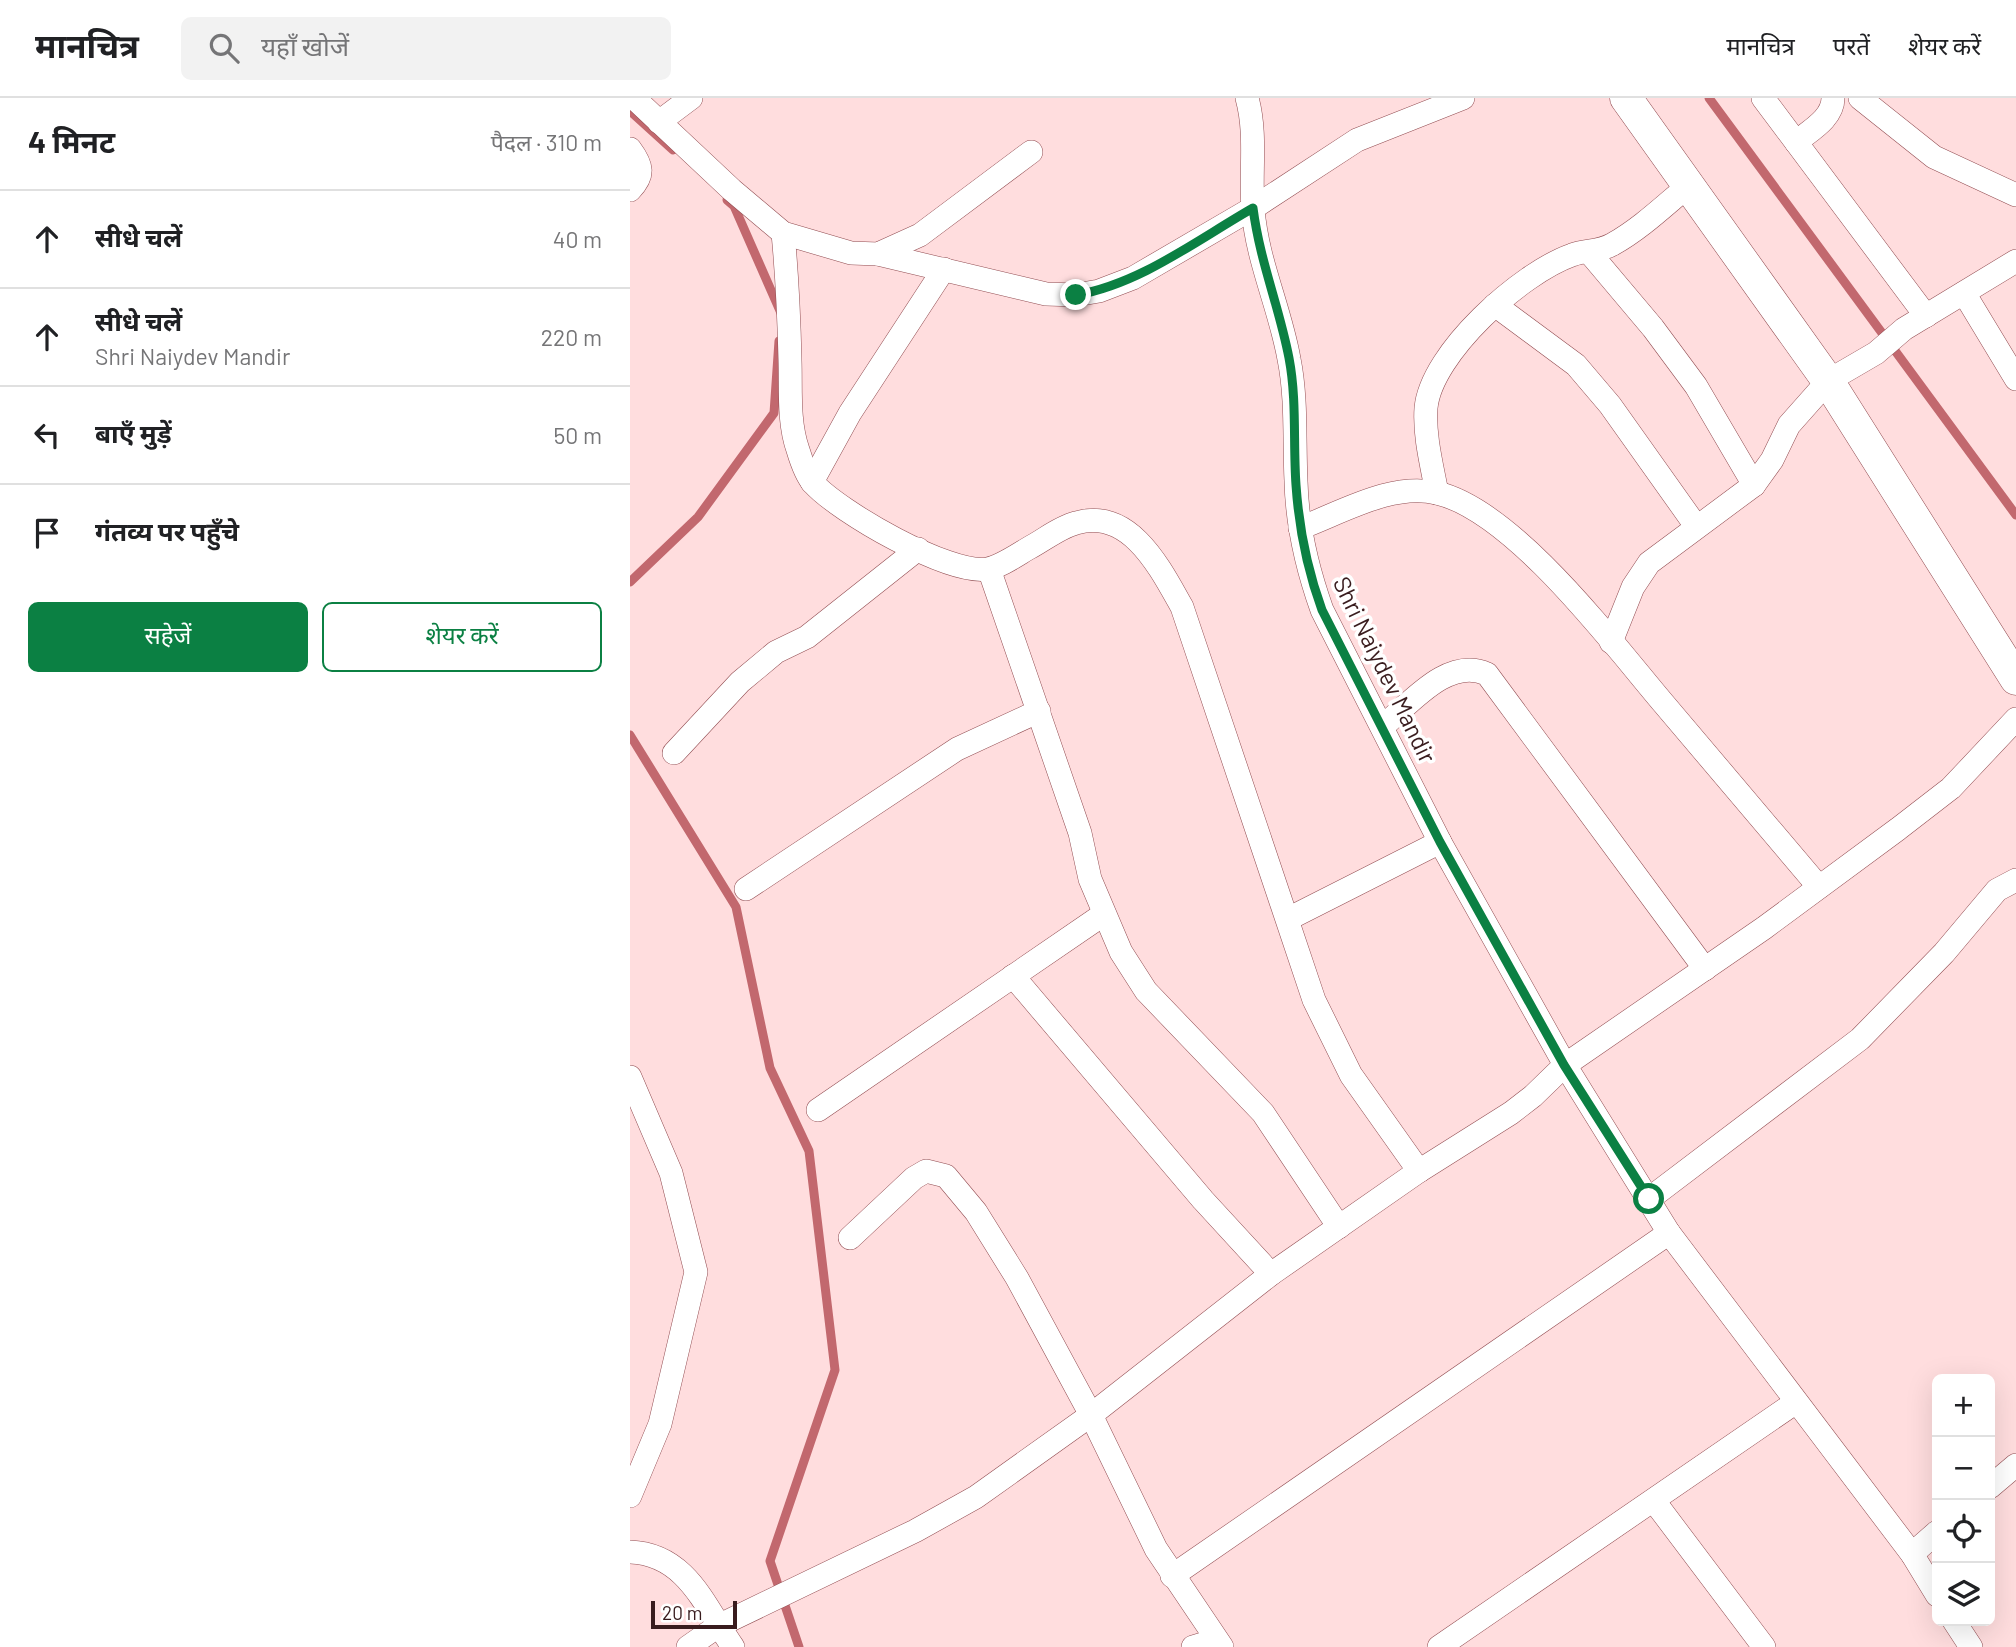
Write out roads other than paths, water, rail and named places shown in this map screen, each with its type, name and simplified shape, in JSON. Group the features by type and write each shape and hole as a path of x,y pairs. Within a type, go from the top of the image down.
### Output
{"street":[{"path":"634,98 783,233 851,253 878,254 1046,294 1076,295 1099,291 1133,278 1253,208 1357,140 1463,98"},
{"path":"659,122 691,98"},
{"name":"Shri Naiydev Mandir","path":"1247,98 1252,115 1253,208 1259,250 1289,357 1295,404 1296,483 1300,528 1308,572 1322,610 1440,842 1564,1065 1669,1233 1912,1554 1932,1587"},
{"path":"1626,98 1828,381 2016,679"},
{"path":"1763,98 1926,316"},
{"path":"1796,142 1821,122 1833,108 1833,98"},
{"path":"1860,98 1934,157 2016,195"},
{"path":"630,149 642,170 640,180 630,190"},
{"path":"878,254 920,235 1031,152"},
{"path":"1437,493 1426,408 1433,379 1451,351 1495,304 1572,254 1609,247 1627,236 1688,186"},
{"path":"783,233 788,283 791,414 797,449 812,482 847,510 918,549 967,569 989,569 1073,523 1096,519 1116,524 1139,540 1163,573 1182,607 1314,999 1351,1075 1419,1171"},
{"path":"1589,252 1696,386 1754,485"},
{"path":"1611,642 1633,587 1649,563 1754,485 1772,460 1789,425 1828,381 1876,353 1904,329 2016,261"},
{"path":"812,482 850,413 944,269"},
{"path":"1964,293 2016,379"},
{"path":"1495,304 1576,365 1610,405 1696,526"},
{"path":"1300,528 1402,490 1437,493 1476,508 1511,534 1611,642 1819,887"},
{"path":"674,753 749,675 776,652 807,637 918,549"},
{"path":"989,569 1039,712 1104,914 1121,952 1146,991 1263,1113 1339,1227"},
{"path":"1382,727 1454,670 1477,669 1487,674 1705,968"},
{"path":"746,889 957,749 1039,712"},
{"path":"688,1647 722,1624 915,1531 976,1497 1091,1415 1271,1274 1419,1171 1511,1114 1564,1065 1819,887 1951,788 2016,719"},
{"path":"1288,919 1440,842"},
{"path":"1649,1199 1860,1039 1944,953 1997,890 2016,880"},
{"path":"818,1110 1104,914"},
{"path":"1013,976 1203,1200 1271,1274"},
{"path":"630,1077 671,1173 696,1272 660,1424 644,1469 630,1496"},
{"path":"850,1238 914,1178 926,1171 946,1176 976,1212 1017,1278 1091,1415 1172,1576 1219,1643 1193,1647"},
{"path":"1172,1576 1669,1233"},
{"path":"1440,1647 1796,1402"},
{"path":"1995,1483 2016,1465"},
{"path":"1654,1501 1763,1647"},
{"path":"1912,1554 1932,1536"},
{"path":"630,1552 665,1562 694,1583 722,1624 733,1647"},
{"path":"1957,1626 1971,1647"}],"waterway":[{"path":"1709,98 2016,515"},
{"path":"630,111 673,150"},
{"path":"727,200 734,206 781,313"},
{"path":"630,582 698,517 774,413 779,341"},
{"path":"630,735 736,907 770,1068 809,1151 835,1370 770,1561 799,1647"}]}
